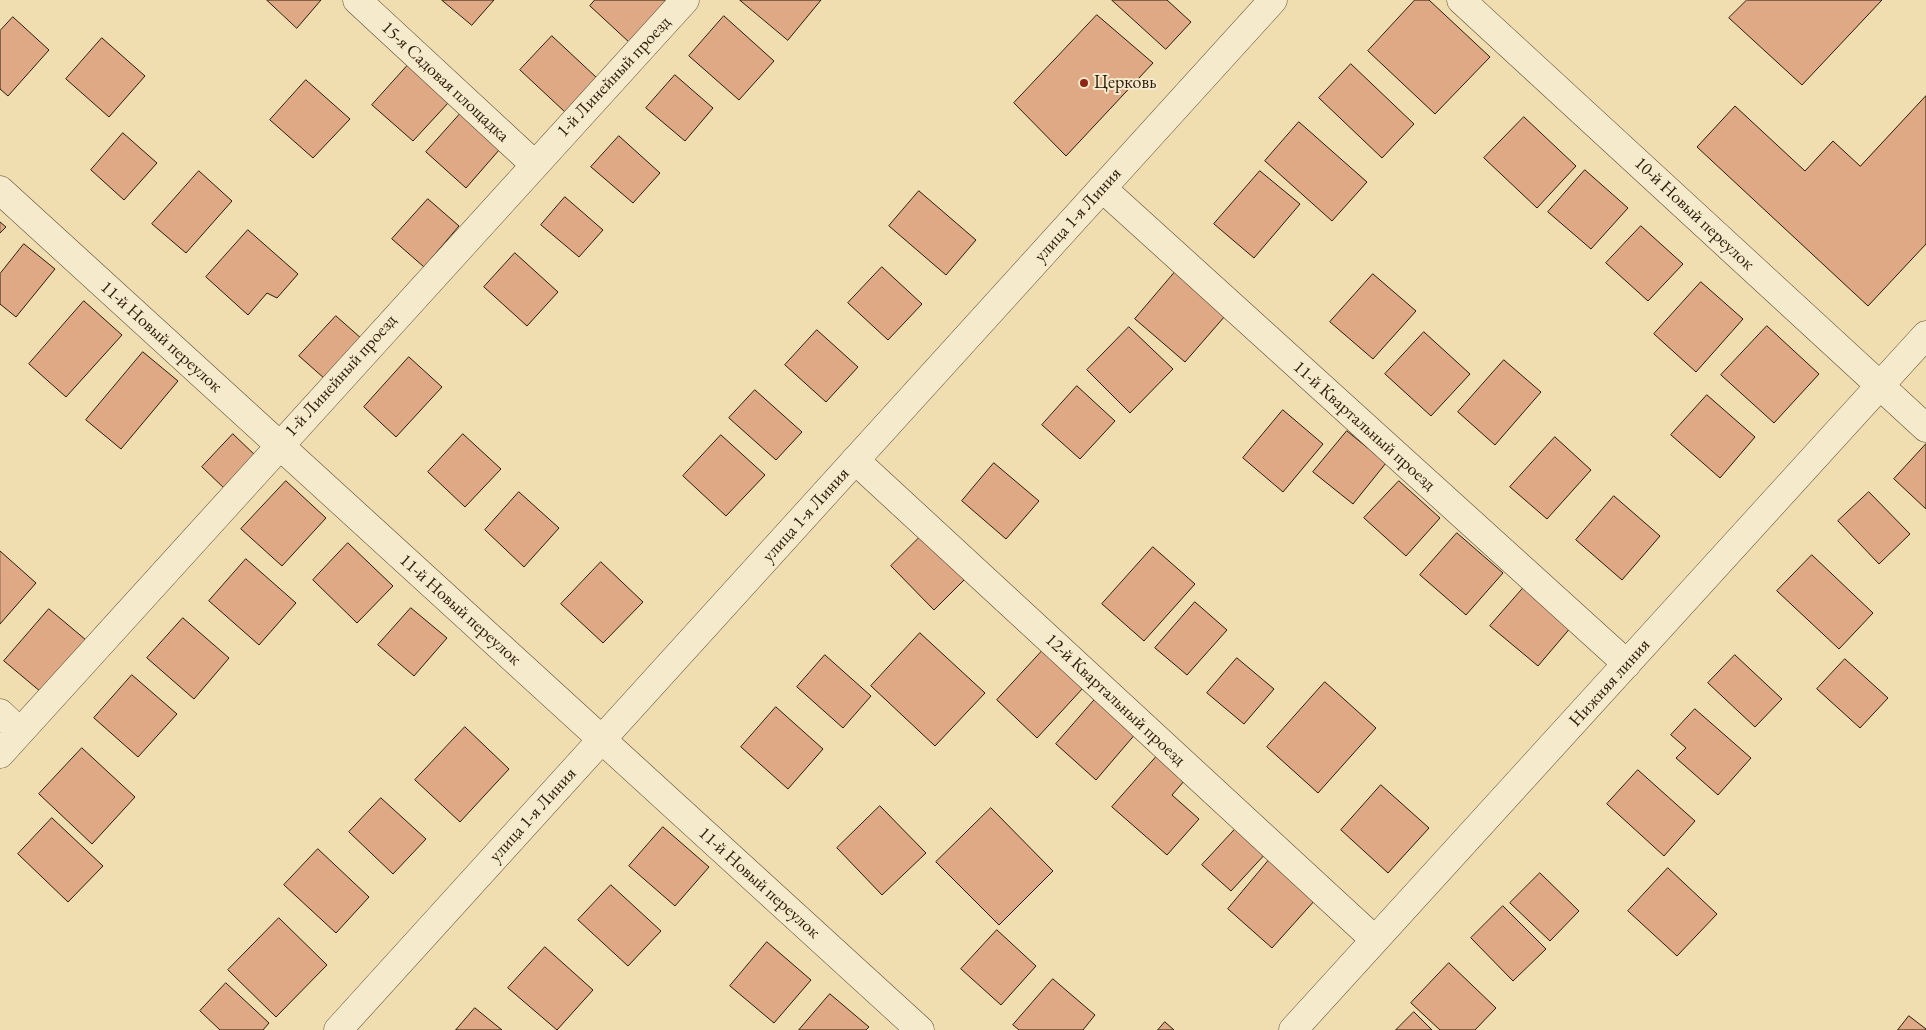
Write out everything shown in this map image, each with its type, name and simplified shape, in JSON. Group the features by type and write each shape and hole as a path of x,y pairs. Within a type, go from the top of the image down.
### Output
{"street":[{"name":"15-я Садовая площадка","path":"357,0 534,164"},
{"name":"1-й Линейный проезд","path":"0,754 684,0"},
{"name":"улица 1-я Линия","path":"341,1029 1273,0"},
{"name":"10-й Новый переулок","path":"1461,0 1926,428"},
{"name":"11-й Квартальный проезд","path":"1102,188 1627,664"},
{"name":"11-й Новый переулок","path":"0,190 920,1030"},
{"name":"Нижняя линия","path":"1293,1030 1926,335"},
{"name":"12-й Квартальный проезд","path":"856,460 1375,940"},
{"path":"0,713 20,732"}],"building":[{"path":"267,0 321,0 297,28"},
{"path":"442,0 494,0 472,25"},
{"path":"595,0 671,0 630,43 590,6"},
{"path":"740,0 821,0 788,40"},
{"path":"1112,0 1167,0 1191,22 1166,49"},
{"path":"1415,0 1429,0 1490,57 1435,114 1368,51"},
{"path":"1747,0 1882,0 1802,85 1729,18"},
{"name":"Церковь","path":"1097,15 1153,63 1066,156 1014,103"},
{"path":"724,16 774,61 739,100 689,56"},
{"path":"13,17 49,50 8,96 0,89 0,31"},
{"path":"552,36 597,78 565,112 520,70"},
{"path":"102,38 145,76 109,117 66,79"},
{"path":"1351,64 1414,124 1382,158 1319,98"},
{"path":"408,65 449,102 413,141 372,105"},
{"path":"675,75 713,108 685,141 646,108"},
{"path":"306,80 350,119 313,158 270,120"},
{"path":"1926,96 1926,244 1868,306 1697,147 1735,106 1805,171 1833,141 1860,166"},
{"path":"460,114 500,149 466,188 426,152"},
{"path":"1524,117 1576,166 1537,208 1484,158"},
{"path":"1299,122 1367,182 1332,221 1265,161"},
{"path":"123,133 157,163 124,200 91,170"},
{"path":"619,136 660,173 633,203 591,167"},
{"path":"1585,170 1628,208 1591,249 1548,212"},
{"path":"199,171 232,201 186,253 152,224"},
{"path":"1260,171 1300,204 1254,258 1214,224"},
{"path":"919,191 976,240 946,275 889,226"},
{"path":"565,197 603,230 579,257 541,225"},
{"path":"428,199 459,226 424,267 392,239"},
{"path":"0,222 6,227 0,233"},
{"path":"1641,226 1683,264 1648,301 1606,263"},
{"path":"248,230 298,274 277,298 267,293 248,315 206,277"},
{"path":"24,244 55,269 16,317 0,304 0,274"},
{"path":"515,253 558,292 527,326 484,287"},
{"path":"882,267 922,304 888,340 848,303"},
{"path":"1175,272 1225,316 1185,362 1135,319"},
{"path":"1373,274 1416,311 1373,359 1330,322"},
{"path":"1701,282 1743,319 1696,372 1654,334"},
{"path":"84,301 122,335 66,397 29,364"},
{"path":"336,316 362,339 325,379 299,356"},
{"path":"1767,326 1819,374 1774,423 1721,375"},
{"path":"1129,327 1173,369 1130,413 1087,370"},
{"path":"817,330 858,367 826,402 785,365"},
{"path":"1424,332 1470,374 1431,416 1385,374"},
{"path":"143,352 178,381 121,449 86,420"},
{"path":"409,357 442,387 396,437 364,407"},
{"path":"1504,360 1541,392 1495,445 1458,412"},
{"path":"1077,386 1115,421 1080,459 1042,425"},
{"path":"755,390 802,432 776,460 729,418"},
{"path":"1707,395 1755,437 1720,478 1671,435"},
{"path":"1283,410 1323,444 1283,492 1243,458"},
{"path":"1347,431 1386,463 1353,504 1313,472"},
{"path":"233,434 257,457 226,490 202,467"},
{"path":"463,434 501,469 465,507 428,472"},
{"path":"721,435 765,475 726,516 683,476"},
{"path":"1555,437 1591,470 1547,519 1510,487"},
{"path":"1926,444 1926,509 1894,479"},
{"path":"994,463 1039,501 1006,539 962,501"},
{"path":"286,481 326,518 282,566 241,529"},
{"path":"1399,481 1440,518 1406,556 1364,518"},
{"path":"519,492 559,528 524,567 485,530"},
{"path":"1869,492 1910,534 1879,564 1838,521"},
{"path":"1614,496 1660,536 1622,580 1576,540"},
{"path":"1457,533 1503,573 1466,615 1420,575"},
{"path":"923,534 966,578 934,610 891,566"},
{"path":"348,543 393,586 357,623 313,580"},
{"path":"1153,547 1195,584 1144,641 1102,604"},
{"path":"0,551 36,583 0,624"},
{"path":"1812,555 1873,613 1839,649 1777,591"},
{"path":"246,559 296,603 259,645 209,601"},
{"path":"601,562 643,602 603,643 561,604"},
{"path":"1525,586 1572,626 1538,666 1490,626"},
{"path":"1195,602 1227,630 1187,675 1155,648"},
{"path":"411,608 447,638 414,676 378,645"},
{"path":"49,609 86,640 41,692 4,661"},
{"path":"183,618 229,658 194,699 147,658"},
{"path":"920,633 985,693 935,746 871,686"},
{"path":"1043,650 1083,688 1037,738 997,700"},
{"path":"825,655 871,696 843,728 797,687"},
{"path":"1735,655 1782,699 1755,727 1708,683"},
{"path":"1237,658 1274,689 1244,724 1207,693"},
{"path":"1845,659 1888,698 1860,728 1817,689"},
{"path":"132,675 177,714 138,757 94,718"},
{"path":"1325,682 1376,728 1318,793 1267,747"},
{"path":"1097,697 1137,732 1096,780 1056,744"},
{"path":"776,707 823,749 788,789 741,747"},
{"path":"1695,709 1751,758 1718,795 1676,758 1686,748 1671,735"},
{"path":"465,727 509,769 460,822 415,780"},
{"path":"82,748 135,797 92,844 39,794"},
{"path":"1157,756 1185,780 1172,795 1199,819 1167,855 1112,807"},
{"path":"1638,770 1695,821 1664,856 1607,804"},
{"path":"1381,785 1429,828 1388,873 1341,830"},
{"path":"381,798 426,839 393,874 349,832"},
{"path":"880,806 926,853 882,895 837,848"},
{"path":"991,808 1053,871 999,925 936,862"},
{"path":"52,818 103,866 68,902 18,854"},
{"path":"1239,825 1268,851 1231,891 1202,865"},
{"path":"663,827 709,867 675,906 629,866"},
{"path":"318,849 369,897 336,933 284,885"},
{"path":"1269,860 1316,899 1272,948 1228,909"},
{"path":"1668,868 1717,914 1677,956 1628,911"},
{"path":"1540,873 1579,911 1550,941 1510,903"},
{"path":"611,885 661,931 628,966 578,920"},
{"path":"1503,906 1546,949 1513,981 1471,938"},
{"path":"279,918 327,965 276,1017 228,970"},
{"path":"997,930 1036,966 1001,1005 961,969"},
{"path":"767,942 811,980 774,1023 730,986"},
{"path":"545,947 593,990 557,1030 508,988"},
{"path":"1449,963 1496,1008 1475,1030 1440,1030 1411,1003"},
{"path":"1053,979 1095,1015 1083,1030 1019,1030 1013,1025"},
{"path":"226,983 269,1023 263,1030 220,1030 200,1011"},
{"path":"830,994 869,1027 866,1030 799,1030"},
{"path":"475,1008 502,1030 456,1030"},
{"path":"1414,1012 1432,1030 1396,1030"},
{"path":"1909,1016 1926,1029 1926,1030 1898,1030"},
{"path":"1165,1022 1174,1030 1158,1030"}],"place":[{"name":"Церковь","path":"1084,83"}]}
